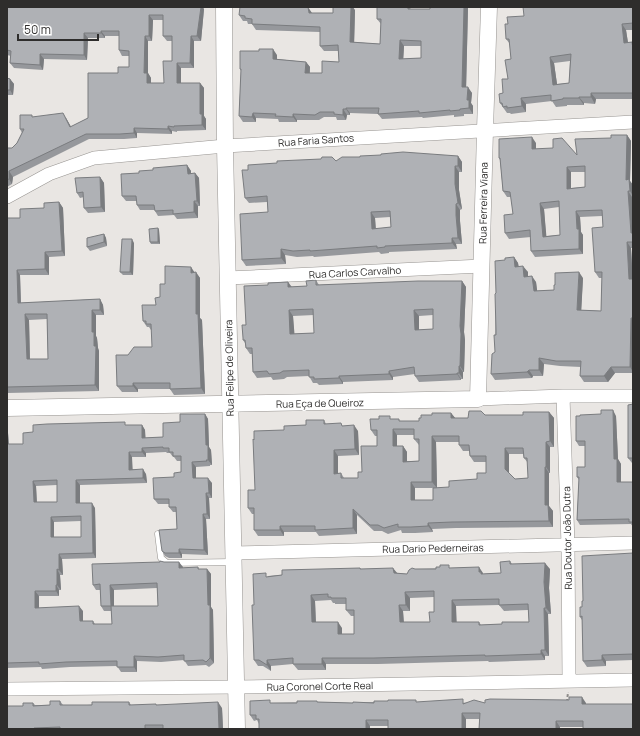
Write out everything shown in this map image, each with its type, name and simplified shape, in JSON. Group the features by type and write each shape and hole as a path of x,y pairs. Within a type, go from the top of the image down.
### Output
{"street":[{"name":"Rua Felipe de Oliveira","path":"224,7 227,278 237,729"},
{"name":"Rua Ferreira Viana","path":"478,400 489,7"},
{"name":"Rua Faria Santos","path":"7,197 49,174 94,158 225,146 633,122"},
{"name":"Rua Carlos Carvalho","path":"227,278 482,266"},
{"name":"Rua Eça de Queiroz","path":"7,408 478,400 563,396 633,396"},
{"name":"Rua Doutor João Dutra","path":"563,396 568,545 569,680"},
{"name":"Rua Dario Pederneiras","path":"234,557 633,543"},
{"name":"Rua Coronel Corte Real","path":"7,689 236,687 633,680"}],"lane":[{"path":"158,534 160,558 167,563 234,557"}],"path":[{"path":"567,708 569,680"}],"building":[{"path":"7,7 201,7 197,36 191,36 190,63 177,63 177,83 200,83 200,114 202,114 202,125 168,126 168,129 134,128 134,133 86,134 9,171 9,179 7,180 7,148 12,148 17,143 24,129 20,129 20,115 32,115 32,117 63,113 70,127 88,118 88,73 118,73 118,67 129,67 129,51 119,50 119,31 84,33 84,55 40,54 40,65 10,63 11,51 7,50","holes":["149,15 163,15 163,36 172,36 172,61 163,61 164,83 147,83 147,73 144,73 145,36 149,36"]},
{"path":"240,7 308,7 309,13 333,13 333,7 351,7 350,42 380,44 381,19 377,19 377,7 430,9 430,7 464,7 462,87 468,87 467,100 469,100 469,108 450,111 419,113 419,111 378,114 379,108 346,108 343,109 343,115 334,114 334,112 320,112 315,115 293,114 293,117 275,116 276,114 253,113 252,117 239,116 241,69 240,51 273,49 273,59 306,62 305,73 322,73 322,61 339,62 338,45 320,46 320,27 252,24 252,19 239,15","holes":["400,40 421,41 421,58 399,59"]},
{"path":"523,7 633,7 633,23 622,24 624,43 632,42 633,93 591,93 591,97 563,98 551,101 551,95 521,98 522,106 507,108 507,106 503,107 502,103 500,103 499,94 503,93 502,79 508,79 505,60 511,59 509,39 506,39 505,24 508,24 507,17 524,16","holes":["571,54 569,83 553,85 550,57"]},
{"path":"7,78 10,79 10,90 7,90"},
{"path":"611,135 627,135 626,180 629,179 630,191 628,191 631,233 633,233 633,242 627,242 629,279 633,279 633,318 631,318 630,367 611,367 604,376 580,376 581,361 556,361 539,358 539,370 491,374 492,354 495,352 494,335 496,335 495,261 514,257 515,267 523,266 524,277 532,276 534,291 554,290 555,273 579,272 577,310 601,311 602,272 595,272 592,228 603,227 602,210 576,211 577,229 579,229 579,249 531,251 530,230 505,233 504,215 513,214 510,192 503,191 499,158 499,139 532,137 532,149 553,148 553,139 562,138 577,155 575,139 611,138","holes":["585,166 585,187 567,189 567,167","559,201 560,235 543,237 540,203"]},
{"path":"403,152 458,156 458,166 455,166 455,184 458,203 456,204 456,215 458,238 452,238 452,243 385,246 377,248 377,246 310,251 281,249 281,258 242,260 240,214 268,212 267,196 245,198 242,170 248,170 248,165 277,163 277,161 321,159 322,157 332,157 336,161 342,157 360,157","holes":["390,211 391,227 372,229 371,212"]},
{"path":"187,165 188,174 195,173 197,201 194,201 194,212 173,214 173,210 155,211 154,205 137,205 136,196 122,196 121,174 139,173 139,171 153,170 153,168"},
{"path":"100,177 101,207 84,208 83,192 77,193 75,178"},
{"path":"59,202 62,251 45,252 45,269 17,270 18,303 100,299 100,310 92,310 92,332 94,332 94,346 96,346 95,385 7,387 7,218 20,218 20,209 44,208 44,203","holes":["25,314 47,314 48,359 27,359"]},
{"path":"158,228 158,242 150,242 149,229"},
{"path":"104,234 104,242 87,247 87,238"},
{"path":"122,239 132,239 130,272 120,272"},
{"path":"165,266 191,267 191,273 196,272 196,314 198,314 201,388 170,389 170,383 133,383 133,386 117,386 116,355 128,355 134,347 152,347 151,324 146,324 146,321 143,321 142,305 156,305 155,298 160,297 160,284 165,284"},
{"path":"316,280 316,285 418,281 462,281 459,373 415,376 414,367 389,371 389,374 339,376 339,378 314,379 314,377 309,377 309,370 283,371 280,373 269,374 267,371 253,372 252,348 246,348 245,340 243,340 242,325 246,325 244,286 288,282 288,287 307,286 306,281","holes":["313,309 314,333 290,334 289,310","433,309 433,329 415,330 414,310"]},
{"path":"633,404 633,458 628,458 628,405"},
{"path":"601,410 613,410 614,459 617,459 617,482 633,482 633,522 629,522 629,519 577,520 579,477 577,477 577,467 585,467 585,441 576,441 576,416 601,414"},
{"path":"469,411 481,411 485,415 523,415 523,412 549,412 550,441 546,442 545,505 548,505 549,521 428,523 428,526 411,527 398,527 398,524 384,528 378,525 370,525 353,509 353,528 315,530 315,526 280,526 280,530 254,530 254,508 248,508 248,490 255,490 254,431 284,430 284,426 306,425 306,420 324,420 324,424 341,423 342,426 354,425 355,449 334,450 334,474 341,473 341,478 358,478 358,472 362,472 361,446 377,446 377,430 371,430 370,419 379,419 379,416 390,416 390,419 399,419 399,421 419,421 421,415 432,415 432,413 451,413 451,418 468,418","holes":["393,429 414,429 414,439 419,439 419,461 403,462 403,446 393,446","432,436 459,436 459,445 469,445 470,456 486,456 486,473 477,473 477,479 449,481 449,487 433,488 433,500 411,500 411,482 432,482","505,448 523,448 524,458 527,458 528,478 515,479 505,469"]},
{"path":"180,414 205,414 208,460 192,462 193,478 208,478 209,493 206,493 207,514 203,514 204,550 179,549 179,553 165,553 162,551 159,530 177,529 176,507 169,507 169,499 154,499 153,478 174,477 174,473 181,472 181,456 173,456 173,452 169,452 169,448 163,447 142,448 142,452 129,452 129,470 143,469 143,478 76,480 76,503 92,503 93,553 59,554 59,570 57,569 56,591 35,591 35,608 79,606 80,621 93,621 93,624 112,624 111,606 101,606 100,584 93,585 92,564 160,561 179,562 179,568 198,567 198,569 207,569 208,605 210,605 210,658 206,662 203,660 184,661 184,655 158,657 134,656 134,667 117,667 117,661 39,664 39,662 7,663 7,444 23,444 23,433 33,432 33,425 125,422 125,425 142,425 142,438 163,437 163,423 180,422","holes":["57,480 57,502 34,502 33,481","81,516 81,537 51,537 51,517","157,583 158,606 111,606 110,585"]},
{"path":"633,553 633,654 602,655 602,660 583,661 582,616 580,617 580,607 582,607 583,601 582,556"},
{"path":"510,561 510,564 545,563 545,650 541,650 541,654 322,658 322,664 293,664 293,658 267,660 267,665 259,660 254,660 252,605 254,605 253,574 266,573 266,577 282,575 282,570 393,568 394,573 407,574 412,568 436,569 436,567 440,567 440,565 449,565 449,568 479,567 479,572 481,572 481,574 501,573 500,562","holes":["434,591 434,612 429,612 430,622 400,622 399,605 406,605 405,592","328,594 328,597 331,598 346,598 346,610 354,610 354,634 338,634 338,622 312,622 311,595","499,599 499,605 528,604 529,622 502,622 502,624 479,625 479,622 452,622 452,600"]},
{"path":"569,697 582,697 582,704 633,704 633,729 583,729 583,721 556,721 556,729 479,729 480,713 462,713 462,729 388,729 388,720 366,720 366,729 259,729 259,719 256,719 256,715 250,715 250,701 270,700 270,703 317,701 374,703 374,701 388,700 416,700 416,702 463,699 463,704 474,700 485,703 485,700 490,699 569,700"},
{"path":"50,701 60,701 60,705 92,705 92,702 129,702 129,705 156,705 218,702 219,729 163,729 163,725 145,725 145,729 60,729 60,727 7,729 7,706 23,706 23,703 33,703 33,706 50,705"}]}
